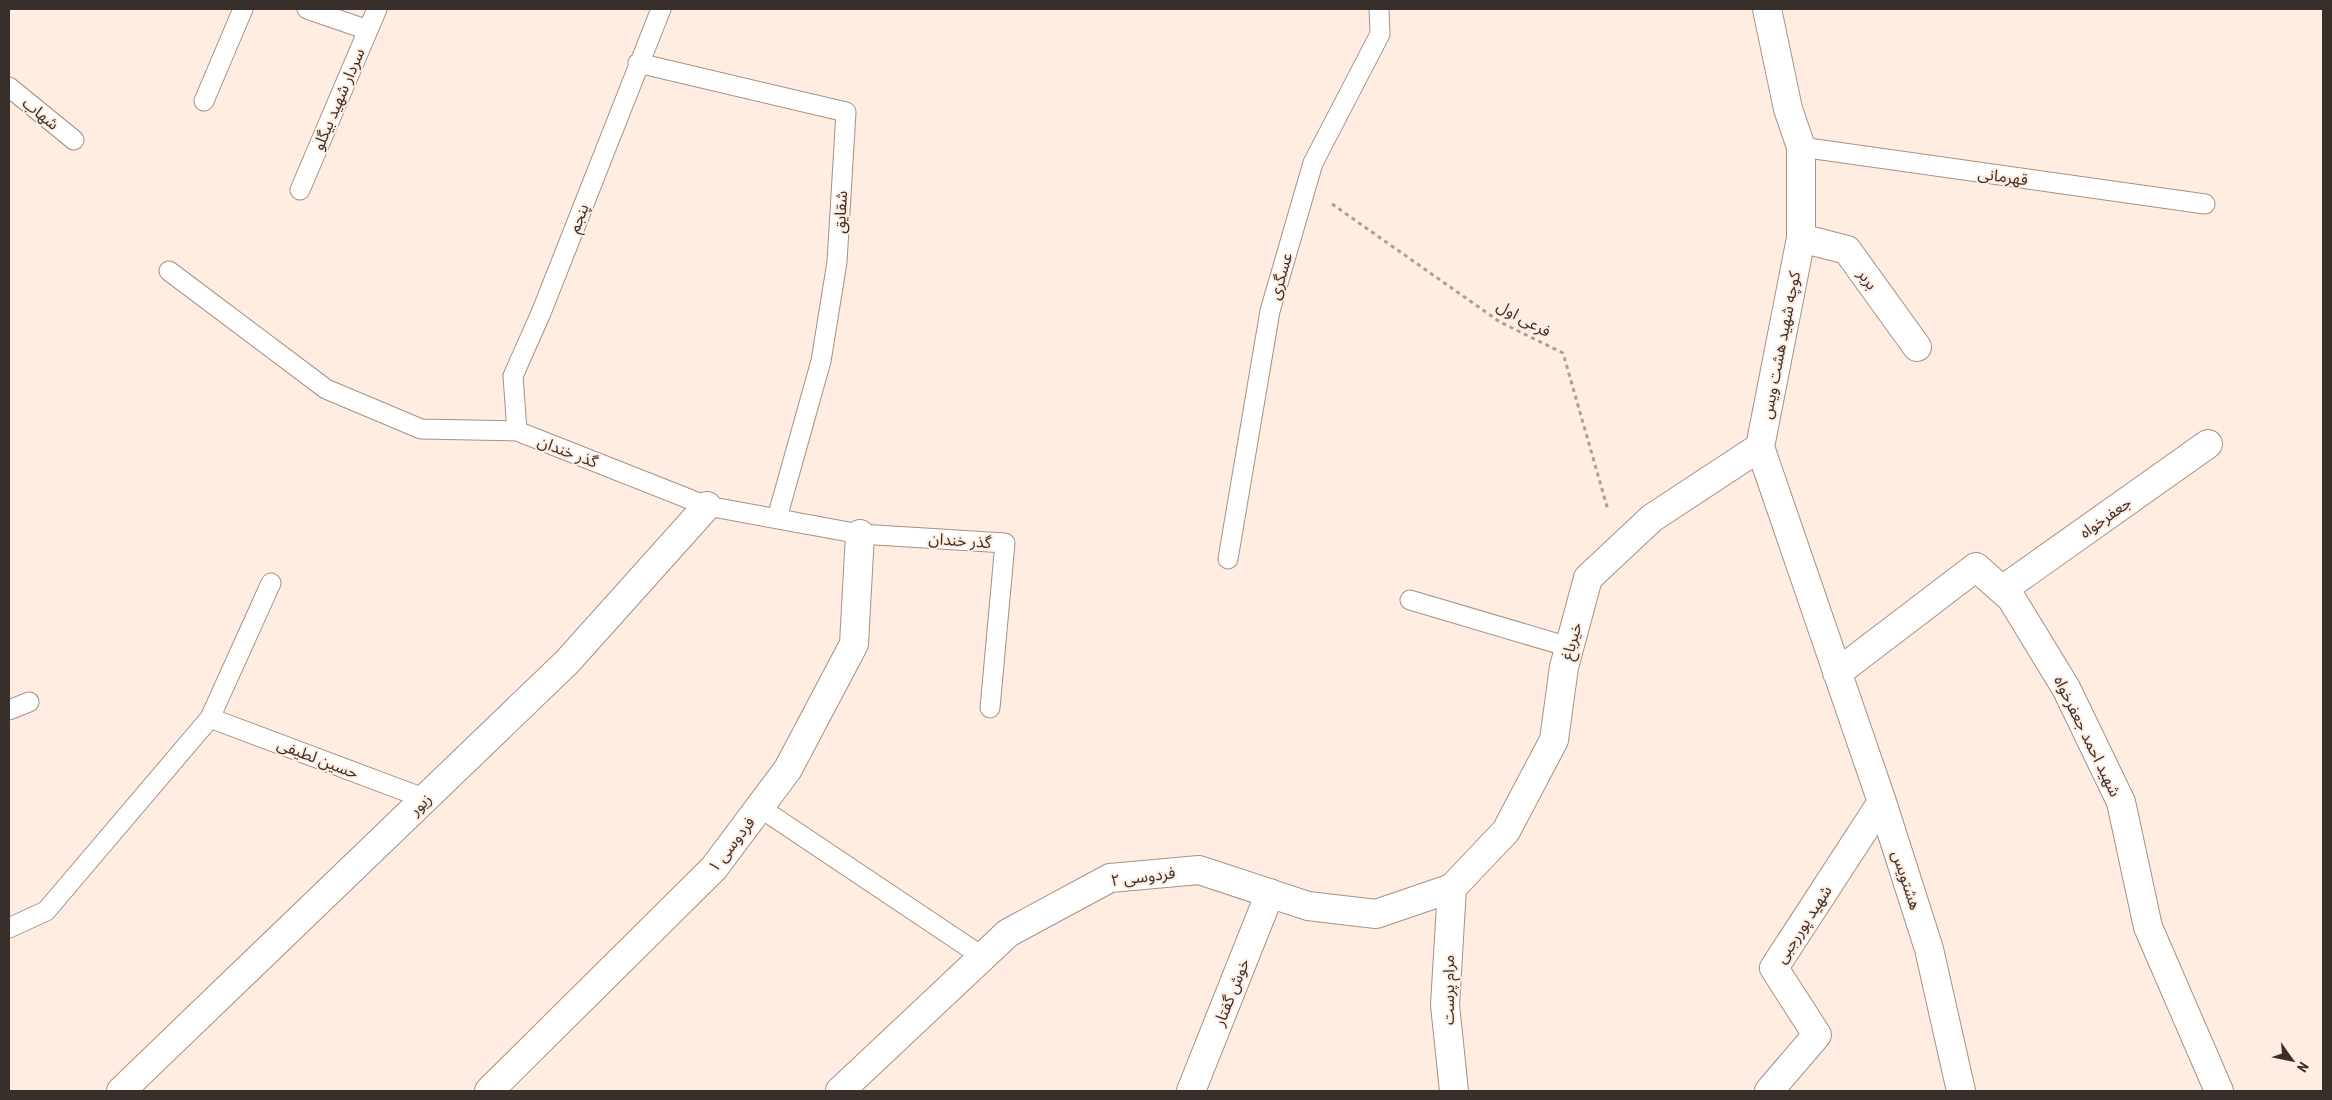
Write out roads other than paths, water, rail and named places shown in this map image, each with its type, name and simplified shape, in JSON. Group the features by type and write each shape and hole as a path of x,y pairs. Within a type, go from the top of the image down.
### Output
{"street":[{"name":"کوچه شهید هشت ویس","path":"1767,9 1788,109 1801,147 1801,238 1760,447 1837,673"},
{"name":"بربر","path":"1801,238 1847,250 1916,347"},
{"name":"جعفرخواه","path":"2002,590 2208,444"},
{"name":"خیرباغ","path":"1452,888 1506,832 1554,740 1564,667 1588,578 1652,518 1760,447"},
{"name":"زیور","path":"122,1091 567,662 707,506"},
{"name":"فردوسی ۱","path":"489,1091 714,868 788,769 854,644 860,534"},
{"name":"شهید احمد جعفرخواه","path":"1837,673 1976,567 2011,598 2066,688 2120,802 2148,927 2219,1091"},
{"name":"هشتویس","path":"1837,673 1882,802 1929,949 1961,1091"},
{"name":"شهید پوررجبی","path":"1769,1091 1816,1034 1774,968 1882,802"},
{"name":"فردوسی ۲","path":"840,1091 1008,933 1110,878 1199,870 1308,906 1376,914 1452,888"},
{"name":"مرام پرست","path":"1452,888 1445,1005 1454,1091"},
{"name":"خوش گفتار","path":"1191,1091 1270,893"}],"lane":[{"path":"204,102 243,9"},
{"path":"307,9 368,30"},
{"name":"سردار شهید بیگلو","path":"300,190 377,9"},
{"name":"پنجم","path":"517,431 513,376 541,313 638,63 661,9"},
{"name":"عسگری","path":"1228,559 1270,311 1313,163 1380,34 1378,9"},
{"name":"شقایق","path":"638,63 846,112 837,262 821,362 777,518"},
{"name":"شهاب","path":"9,87 74,140"},
{"name":"قهرمانی","path":"1801,147 2205,204"},
{"name":"گذر خندان","path":"169,271 326,389 422,429 517,431 707,506 860,534 1005,543 990,708"},
{"path":"9,928 46,911 210,718 271,583"},
{"path":"1410,600 1569,647"},
{"path":"9,710 29,702"},
{"name":"حسین لطیفی","path":"210,718 426,799"},
{"path":"759,807 984,957"}]}
